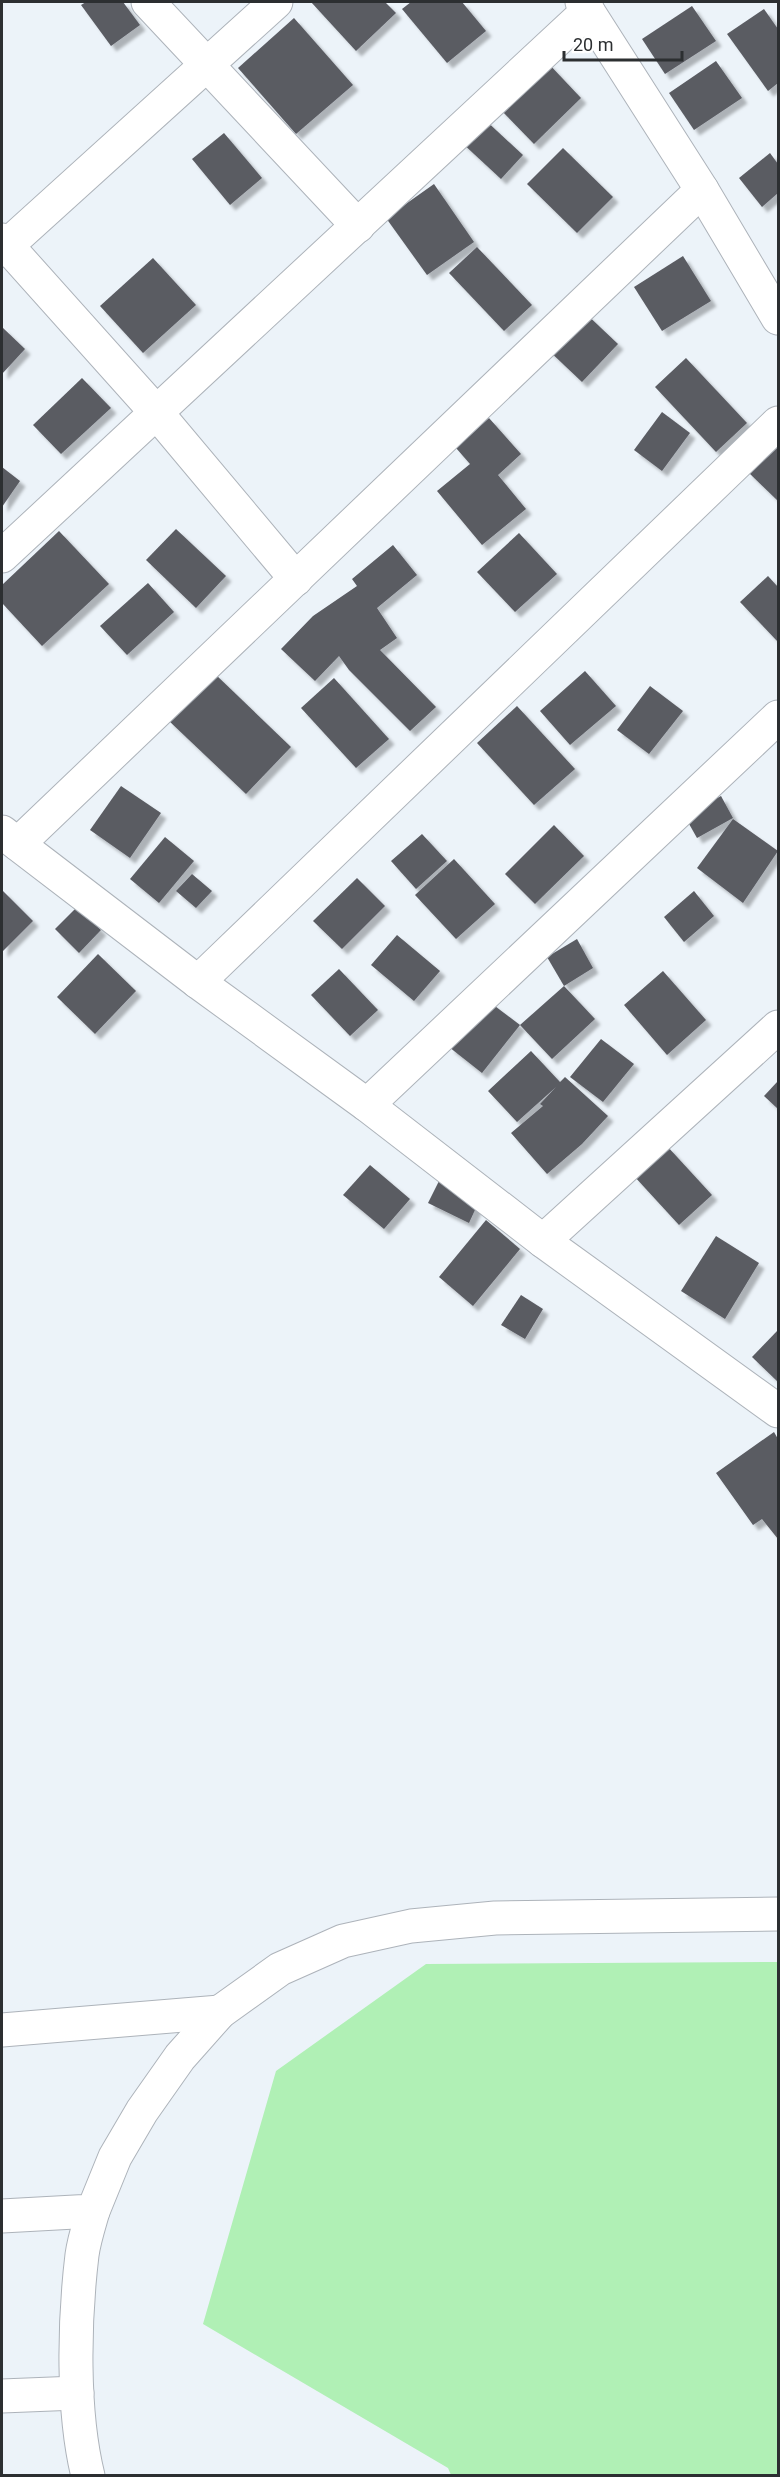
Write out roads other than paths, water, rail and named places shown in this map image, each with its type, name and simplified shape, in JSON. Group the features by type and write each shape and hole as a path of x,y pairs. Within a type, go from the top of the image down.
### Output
{"street":[{"path":"148,2 358,226"},
{"path":"276,2 3,245 156,412 296,579"},
{"path":"2,556 358,226 585,6 702,190 778,318"},
{"path":"702,190 296,579 10,838 198,982 367,1105 543,1241 778,1411"},
{"path":"198,982 778,423"},
{"path":"367,1105 778,717"},
{"path":"543,1241 778,1027"},
{"path":"79,2471 77,2344 83,2254 93,2211 115,2157 142,2111 180,2057 220,2012 280,1969 343,1941 411,1926 495,1918 778,1914"},
{"path":"2,2030 220,2012"},
{"path":"2,2216 93,2211"},
{"path":"2,2396 77,2393"}]}
